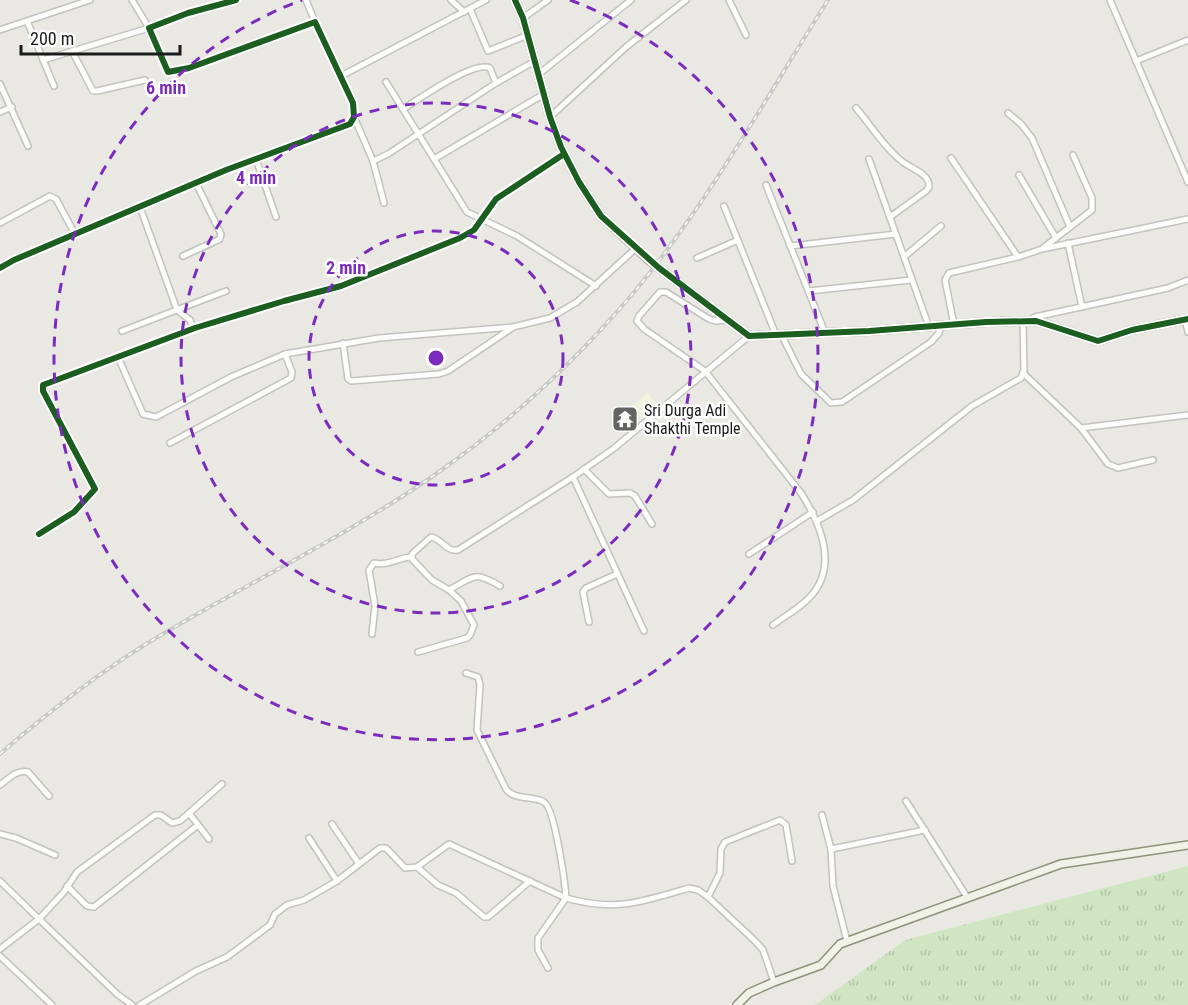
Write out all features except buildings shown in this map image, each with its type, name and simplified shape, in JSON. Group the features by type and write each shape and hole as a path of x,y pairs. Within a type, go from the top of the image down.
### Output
{"street":[{"path":"0,30 90,0"},
{"path":"132,0 168,72 189,68 315,22"},
{"path":"43,60 148,28 188,13 236,0"},
{"path":"306,0 353,103 354,117 373,161 384,203"},
{"path":"451,0 467,10 488,51 528,35"},
{"path":"341,76 486,0"},
{"path":"515,0 523,18 550,117 564,154 579,183 601,216 658,268 749,336"},
{"path":"523,18 548,0"},
{"path":"539,74 631,0"},
{"path":"550,117 626,47 686,0"},
{"path":"729,0 746,35"},
{"path":"1110,0 1188,182"},
{"path":"27,21 54,86"},
{"path":"1136,61 1188,40"},
{"path":"72,51 93,91 145,80"},
{"path":"373,161 388,154 496,83 535,61"},
{"path":"404,109 450,79 484,66 490,68 496,83"},
{"path":"386,82 467,212 517,236 596,286"},
{"path":"0,84 28,146"},
{"path":"434,159 544,94"},
{"path":"0,112 12,107"},
{"path":"856,108 896,156 929,182 926,190 890,218"},
{"path":"1008,113 1032,138 1070,227"},
{"path":"0,268 196,183 350,124 354,117"},
{"path":"39,534 74,512 95,489 43,385 194,328 284,300 340,286 467,235 496,199 564,154"},
{"path":"1042,249 1092,210 1093,203 1073,155"},
{"path":"951,158 1017,257"},
{"path":"256,159 276,217"},
{"path":"869,159 929,327"},
{"path":"1019,175 1056,238"},
{"path":"183,256 220,239 221,234 196,183"},
{"path":"766,185 825,333"},
{"path":"0,223 50,196 56,199 75,234"},
{"path":"724,206 779,335 801,374 831,403 842,402 931,342 939,333 941,326"},
{"path":"140,207 177,310 190,320 194,328"},
{"path":"954,325 945,280 949,273 1068,243 1188,219"},
{"path":"904,257 941,226"},
{"path":"790,246 896,234"},
{"path":"697,258 738,240"},
{"path":"1068,243 1082,307"},
{"path":"118,357 143,414 156,417 231,377 285,354 380,338 513,327 550,318 577,302 636,248"},
{"path":"809,291 911,280"},
{"path":"1026,322 1035,317 1168,288 1188,280"},
{"path":"122,331 226,291"},
{"path":"728,320 709,319 666,292 660,292 637,321 705,371 801,493 813,512 821,531 826,557 823,575 810,597 773,626"},
{"path":"411,557 431,537 435,537 448,549 458,550 573,477 613,449 749,336 1036,321 1098,341 1132,330 1187,319 1188,332"},
{"path":"817,521 853,500 972,406 1021,378 1026,322"},
{"path":"343,344 348,379 351,381 439,374 448,371 513,327"},
{"path":"170,443 291,378 292,372 285,354"},
{"path":"1023,373 1082,428 1108,464 1118,468 1153,460"},
{"path":"1082,428 1188,415"},
{"path":"585,469 609,494 630,493 635,496 652,524"},
{"path":"573,477 644,631"},
{"path":"749,554 813,512"},
{"path":"372,634 375,606 369,570 374,563 387,565 403,557 411,557 432,580 450,590 461,601 474,625 467,638 418,652"},
{"path":"590,622 583,592 586,588 617,574"},
{"path":"450,590 476,575 500,586"},
{"path":"466,674 478,677 480,685 477,730 506,789 512,795 542,801 550,809 564,871 566,898 538,938 538,950 548,968"},
{"path":"0,785 24,770 49,796"},
{"path":"0,949 39,919 64,892 77,872 155,815 161,815 172,823 180,821 222,784"},
{"path":"906,801 968,897"},
{"path":"189,813 209,840"},
{"path":"822,815 831,849 832,881 848,941"},
{"path":"708,897 720,873 721,849 725,842 780,820 786,825 792,861"},
{"path":"332,824 359,864"},
{"path":"67,886 87,906 94,907 198,825"},
{"path":"831,849 925,830"},
{"path":"0,834 16,838 55,855"},
{"path":"309,838 337,881"},
{"path":"140,1005 196,971 227,957 270,925 275,914 337,881 380,849 386,848 405,868 417,867 449,844 566,898 605,906 636,903 689,888 698,890 763,950 774,982"},
{"path":"737,1005 749,993 821,965 840,944 1061,864 1188,845"},
{"path":"417,867 438,885 456,893 484,917 530,881"},
{"path":"0,880 117,994 132,1005"},
{"path":"0,956 52,1005"}],"shaded area":[{"path":"647,393 659,406 644,421 631,407"}],"green space":[{"path":"1188,866 1188,1005 815,1005 905,940"}],"railway":[{"path":"0,754 73,695 151,641 399,499 461,456 540,390 612,317 662,257 736,148 828,0"}],"cycle path":[{"path":"0,268 226,170 350,124 354,117 353,103 315,22 189,68 168,72 149,28 188,13 236,0"},
{"path":"515,0 523,18 550,117 561,147 579,182 601,216 659,268 749,336 1036,321 1098,341 1132,330 1188,319"},
{"path":"39,534 74,512 95,489 43,391 43,385 195,328 341,286 460,238 474,230 496,199 564,154"}],"place":[{"name":"Sri Durga Adi Shakthi Temple","path":"625,419"}]}
